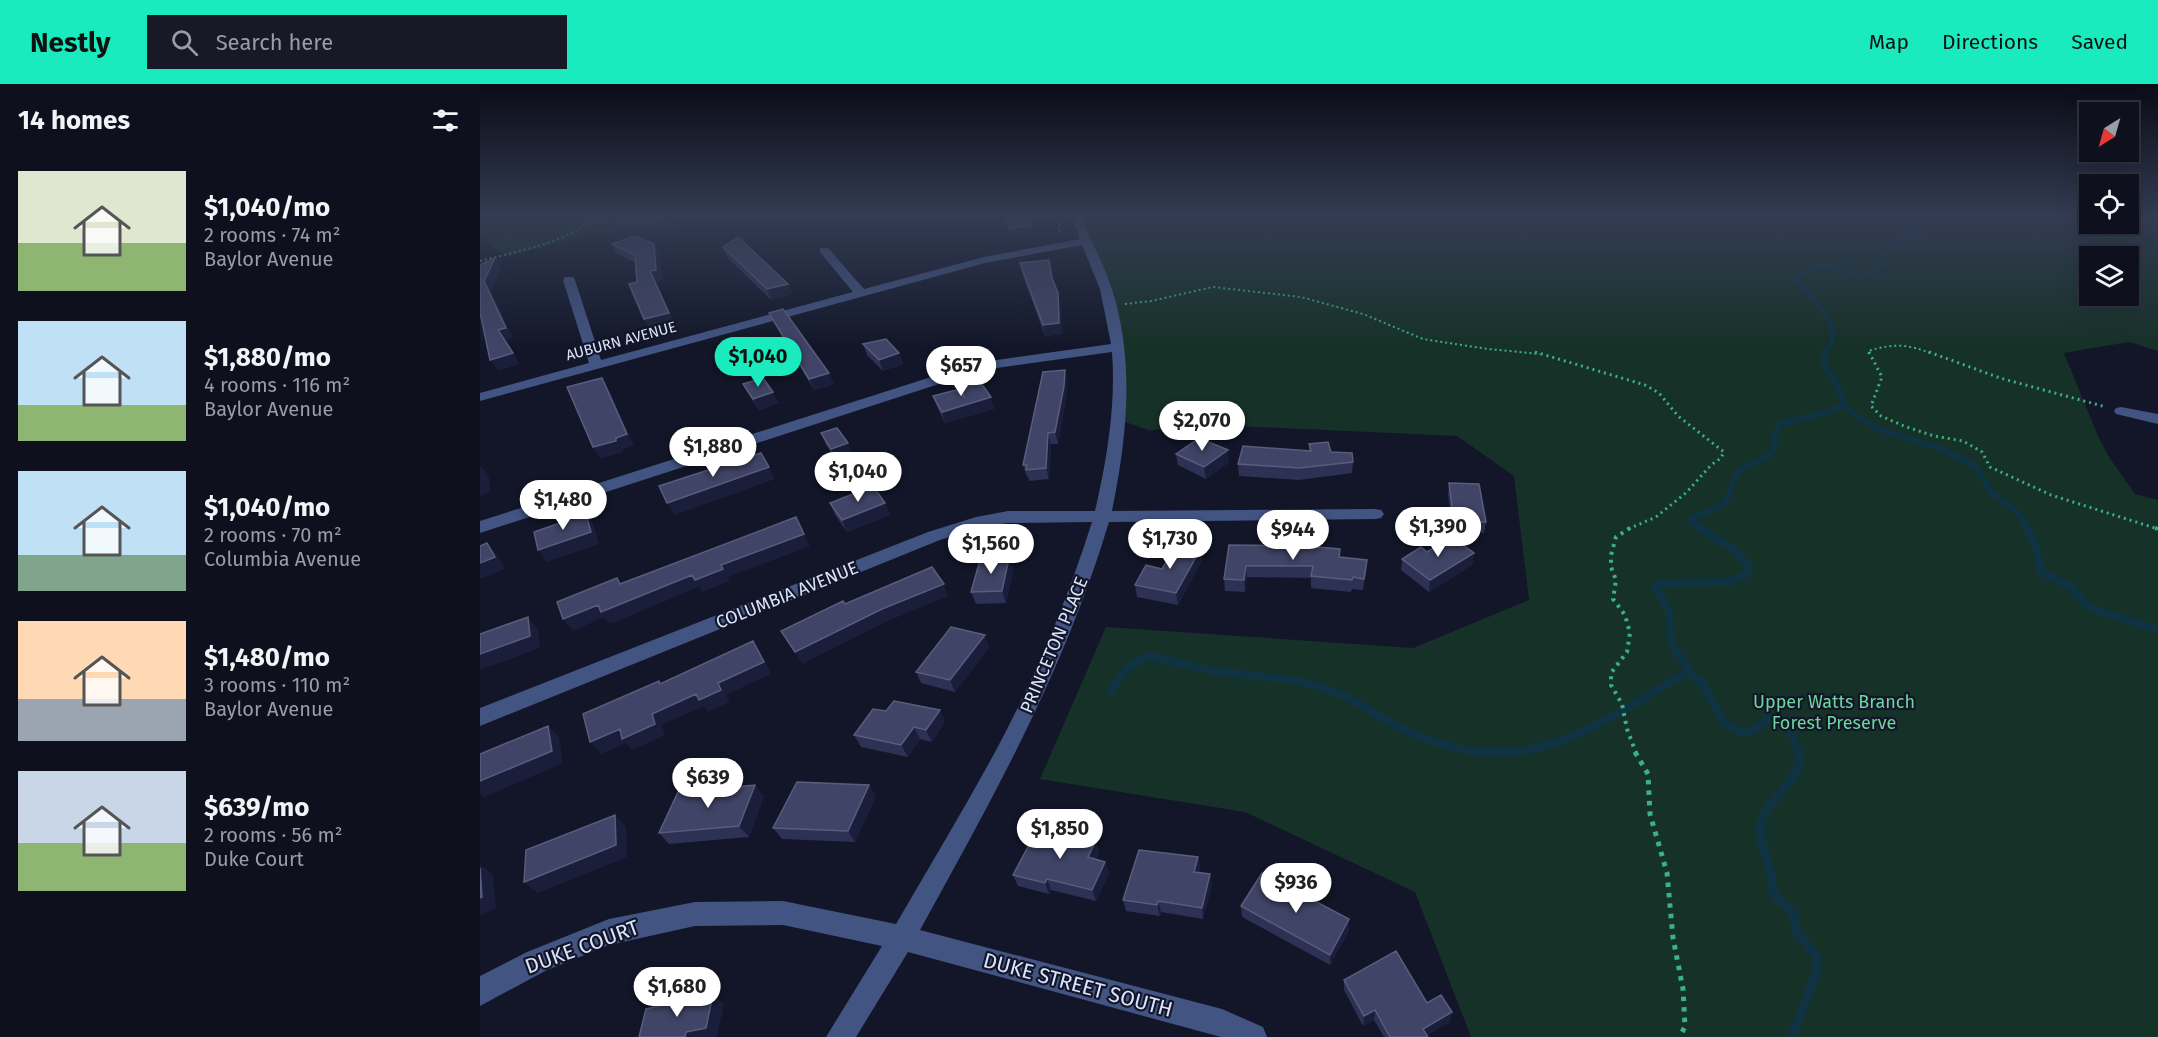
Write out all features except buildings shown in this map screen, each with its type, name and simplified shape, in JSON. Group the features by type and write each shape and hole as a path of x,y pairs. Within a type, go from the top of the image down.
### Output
{"street":[{"path":"832,259 861,293"},
{"name":"AUBURN AVENUE","path":"480,397 987,259"},
{"name":"PRINCETON PLACE","path":"840,1037 902,938 1004,759 1048,665 1087,566 1113,467 1121,377 1118,348 1106,289 1094,259"},
{"path":"569,280 596,365"},
{"path":"480,527 980,366 1118,348"},
{"path":"2121,411 2158,419"},
{"name":"COLUMBIA AVENUE","path":"480,717 934,536 976,523 1008,517 1102,514 1376,514"},
{"name":"DUKE COURT","path":"480,992 536,961 609,932 695,914 783,912 902,938"},
{"name":"DUKE STREET SOUTH","path":"902,938 1222,1023 1253,1037"}],"path":[{"path":"1119,304 1151,302 1196,289 1228,289 1314,300 1363,314 1423,339 1446,344 1531,351 1645,385 1659,393 1678,416 1724,452 1721,458 1711,465 1687,492 1656,517 1636,524 1616,537 1611,555 1611,567 1616,580 1613,599 1625,615 1630,633 1627,652 1611,673 1611,685 1622,704 1627,729 1636,753 1648,774 1650,814 1667,873 1673,938 1683,989 1685,1027 1679,1037"},
{"path":"2121,411 2000,378 1910,345 1888,345 1868,351 1882,377 1871,406 1881,416 1934,436 1963,441 1982,452 1990,467 2051,495 2158,529"}],"green space":[{"name":"Upper Watts Branch Forest Preserve","path":"1094,259 2079,259 2079,306 2139,306 2139,259 2158,259 2158,351 2129,342 2064,353 2109,457 2135,494 2158,500 2158,1037 1471,1037 1415,892 1245,812 1040,779 1106,627 1413,648 1529,600 1514,476 1457,436 1234,426 1148,430 1117,419 1121,377 1106,289"}],"waterway":[{"path":"1825,353 1832,342 1833,333 1830,324 1820,307 1796,277 1819,267 1829,267 1853,274 1871,274 1879,270 1884,259"},
{"path":"1825,353 1824,366 1837,384 1844,405"},
{"path":"1703,529 1691,522 1692,518 1726,501 1738,471 1767,457 1774,451 1774,436 1780,424 1827,412 1844,405"},
{"path":"1844,405 1876,428 1944,450 1976,467 1991,492 2019,514 2027,529"},
{"path":"1700,528 1733,549 1749,566 1748,573 1730,582 1660,583 1656,588 1669,611 1671,643 1693,676 1701,681 1724,723 1742,733 1752,731 1771,717 1791,731 1799,753"},
{"path":"2027,528 2036,545 2041,572 2071,587 2086,604 2099,611 2158,630"},
{"path":"1110,692 1127,668 1148,656 1215,671 1291,680 1321,687 1345,696 1421,737 1481,752"},
{"path":"1508,752 1550,744 1575,735 1622,711 1689,671"},
{"path":"1481,752 1508,752"},
{"path":"1481,752 1508,752"},
{"path":"1508,752 1512,752"},
{"path":"1792,1037 1817,970 1817,957 1796,931 1794,913 1774,893 1760,829 1769,806 1795,774 1799,753"}]}
